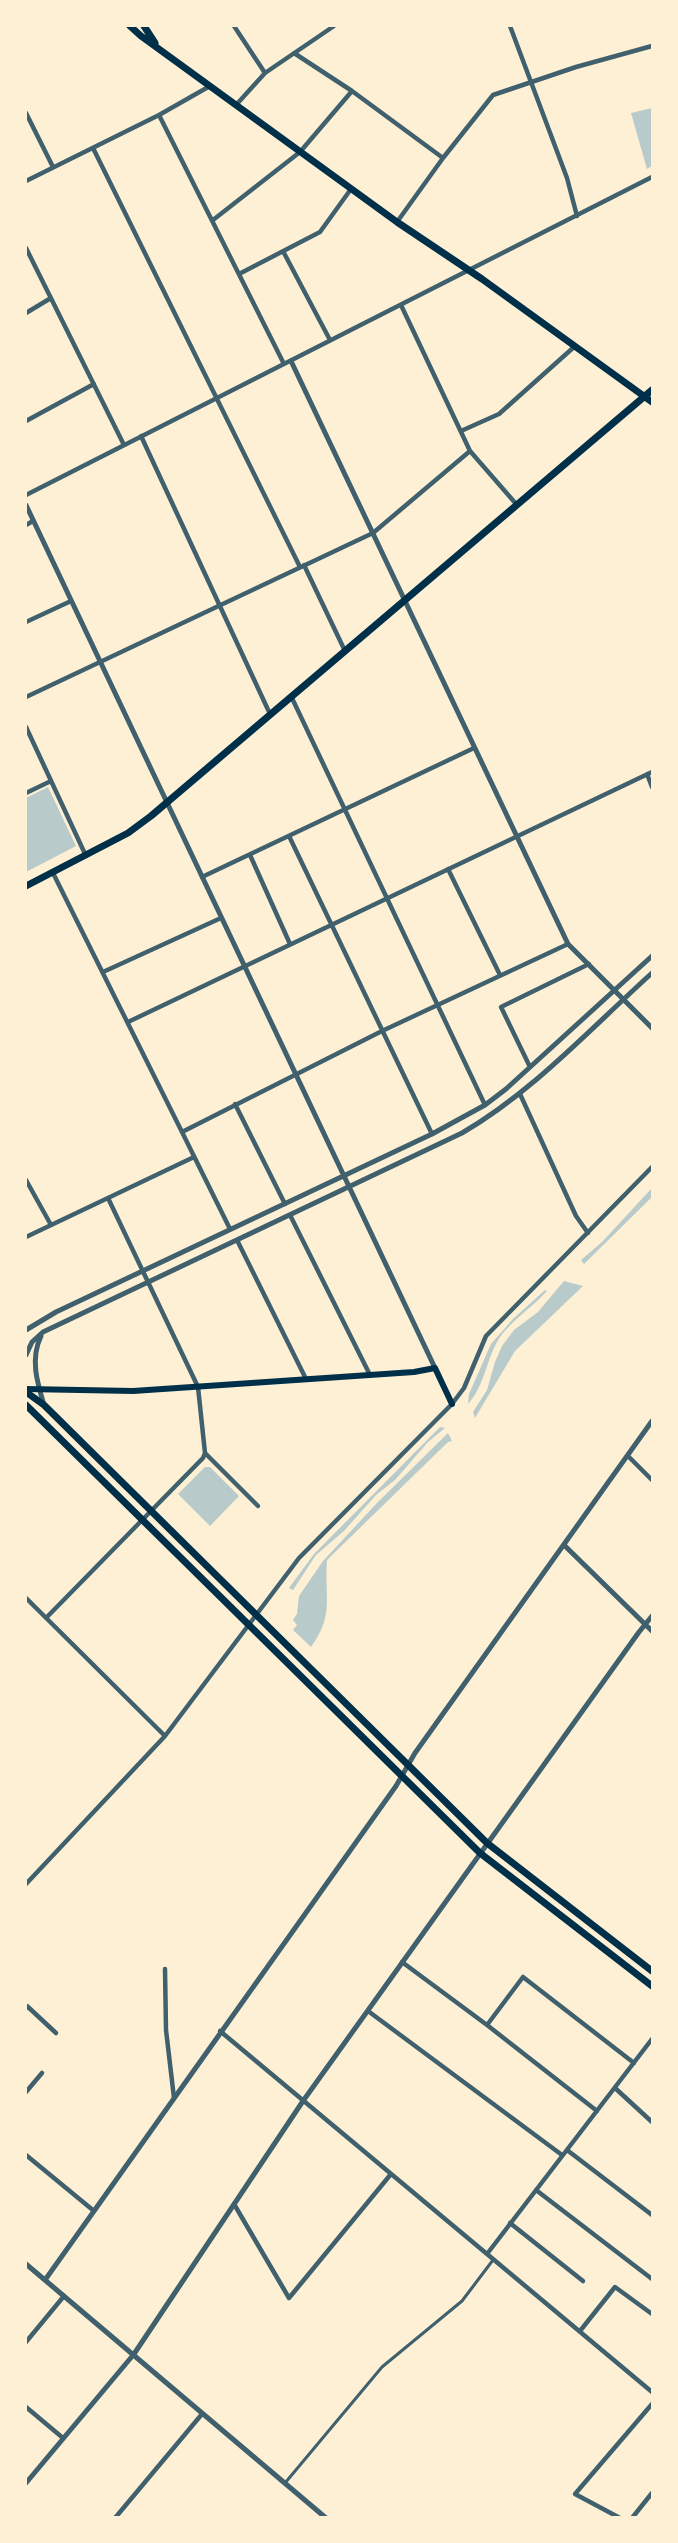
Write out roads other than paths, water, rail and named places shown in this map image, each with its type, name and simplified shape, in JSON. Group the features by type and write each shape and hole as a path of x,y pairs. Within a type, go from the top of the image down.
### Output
{"main road":[{"path":"130,26 351,189 652,402"},
{"path":"144,26 158,48"},
{"path":"26,886 128,833 652,390"},
{"path":"26,1391 133,1391 414,1372 435,1368 452,1404"},
{"path":"26,1391 44,1405 487,1843 652,1971"},
{"path":"26,1405 480,1853 652,1986"}],"street":[{"path":"234,26 266,73"},
{"path":"236,105 266,73 334,26"},
{"path":"510,26 567,178 577,216"},
{"path":"397,222 442,158 493,95 652,46"},
{"path":"294,53 352,91 442,158"},
{"path":"26,181 159,115 210,86"},
{"path":"213,220 300,152 352,91"},
{"path":"26,113 53,167"},
{"path":"159,115 284,364"},
{"path":"93,148 345,651"},
{"path":"26,495 652,177"},
{"path":"239,274 285,253 320,232 351,189"},
{"path":"26,248 124,445"},
{"path":"285,253 330,340"},
{"path":"26,313 51,298"},
{"path":"401,305 470,451 517,505"},
{"path":"461,431 499,414 574,347"},
{"path":"291,360 568,944 652,1028"},
{"path":"26,421 94,384"},
{"path":"141,436 270,714"},
{"path":"26,697 373,533 470,451"},
{"path":"26,505 435,1368"},
{"path":"26,525 33,521"},
{"path":"26,622 71,601"},
{"path":"291,696 485,1105"},
{"path":"26,727 86,856"},
{"path":"202,877 474,748"},
{"path":"128,1022 650,773 652,787"},
{"path":"26,793 51,781"},
{"path":"289,836 432,1134"},
{"path":"250,855 290,945"},
{"path":"448,869 500,975"},
{"path":"53,873 230,1229"},
{"path":"103,972 221,918"},
{"path":"182,1131 382,1031 568,944"},
{"path":"26,1327 432,1134 485,1105 652,956"},
{"path":"530,1067 501,1007 589,964"},
{"path":"26,1355 32,1342 43,1332 462,1133 492,1115 520,1094 652,973"},
{"path":"520,1094 576,1216 588,1233"},
{"path":"235,1104 285,1204"},
{"path":"26,1237 194,1157"},
{"path":"26,1884 165,1736 299,1558 452,1404 464,1388 486,1336 652,1167"},
{"path":"26,1180 51,1225"},
{"path":"46,1618 203,1458 205,1453 198,1387 108,1198"},
{"path":"290,1215 370,1375"},
{"path":"237,1240 306,1379"},
{"path":"43,1332 36,1347 35,1357 44,1405"},
{"path":"45,2280 652,1421"},
{"path":"205,1453 258,1506"},
{"path":"628,1456 652,1480"},
{"path":"564,1545 652,1630"},
{"path":"26,1598 165,1736"},
{"path":"26,2483 134,2354 303,2101 652,1616"},
{"path":"402,1962 597,2111"},
{"path":"165,1969 166,2030 176,2096"},
{"path":"487,2025 523,1977 634,2063"},
{"path":"26,2008 27,2006 56,2032"},
{"path":"368,2010 562,2156"},
{"path":"220,2031 652,2392"},
{"path":"487,2254 634,2063 650,2046 652,2039"},
{"path":"26,2092 42,2073"},
{"path":"615,2088 652,2122"},
{"path":"567,2150 652,2215"},
{"path":"26,2155 94,2211"},
{"path":"234,2204 289,2298 391,2174"},
{"path":"536,2190 652,2279"},
{"path":"510,2223 583,2281"},
{"path":"285,2483 382,2367 462,2301 493,2260"},
{"path":"26,2264 326,2517"},
{"path":"580,2331 615,2287 652,2314"},
{"path":"26,2342 64,2296"},
{"path":"620,2517 575,2494 652,2404"},
{"path":"26,2407 63,2438"},
{"path":"115,2517 202,2414"},
{"path":"632,2517 652,2493"}]}
